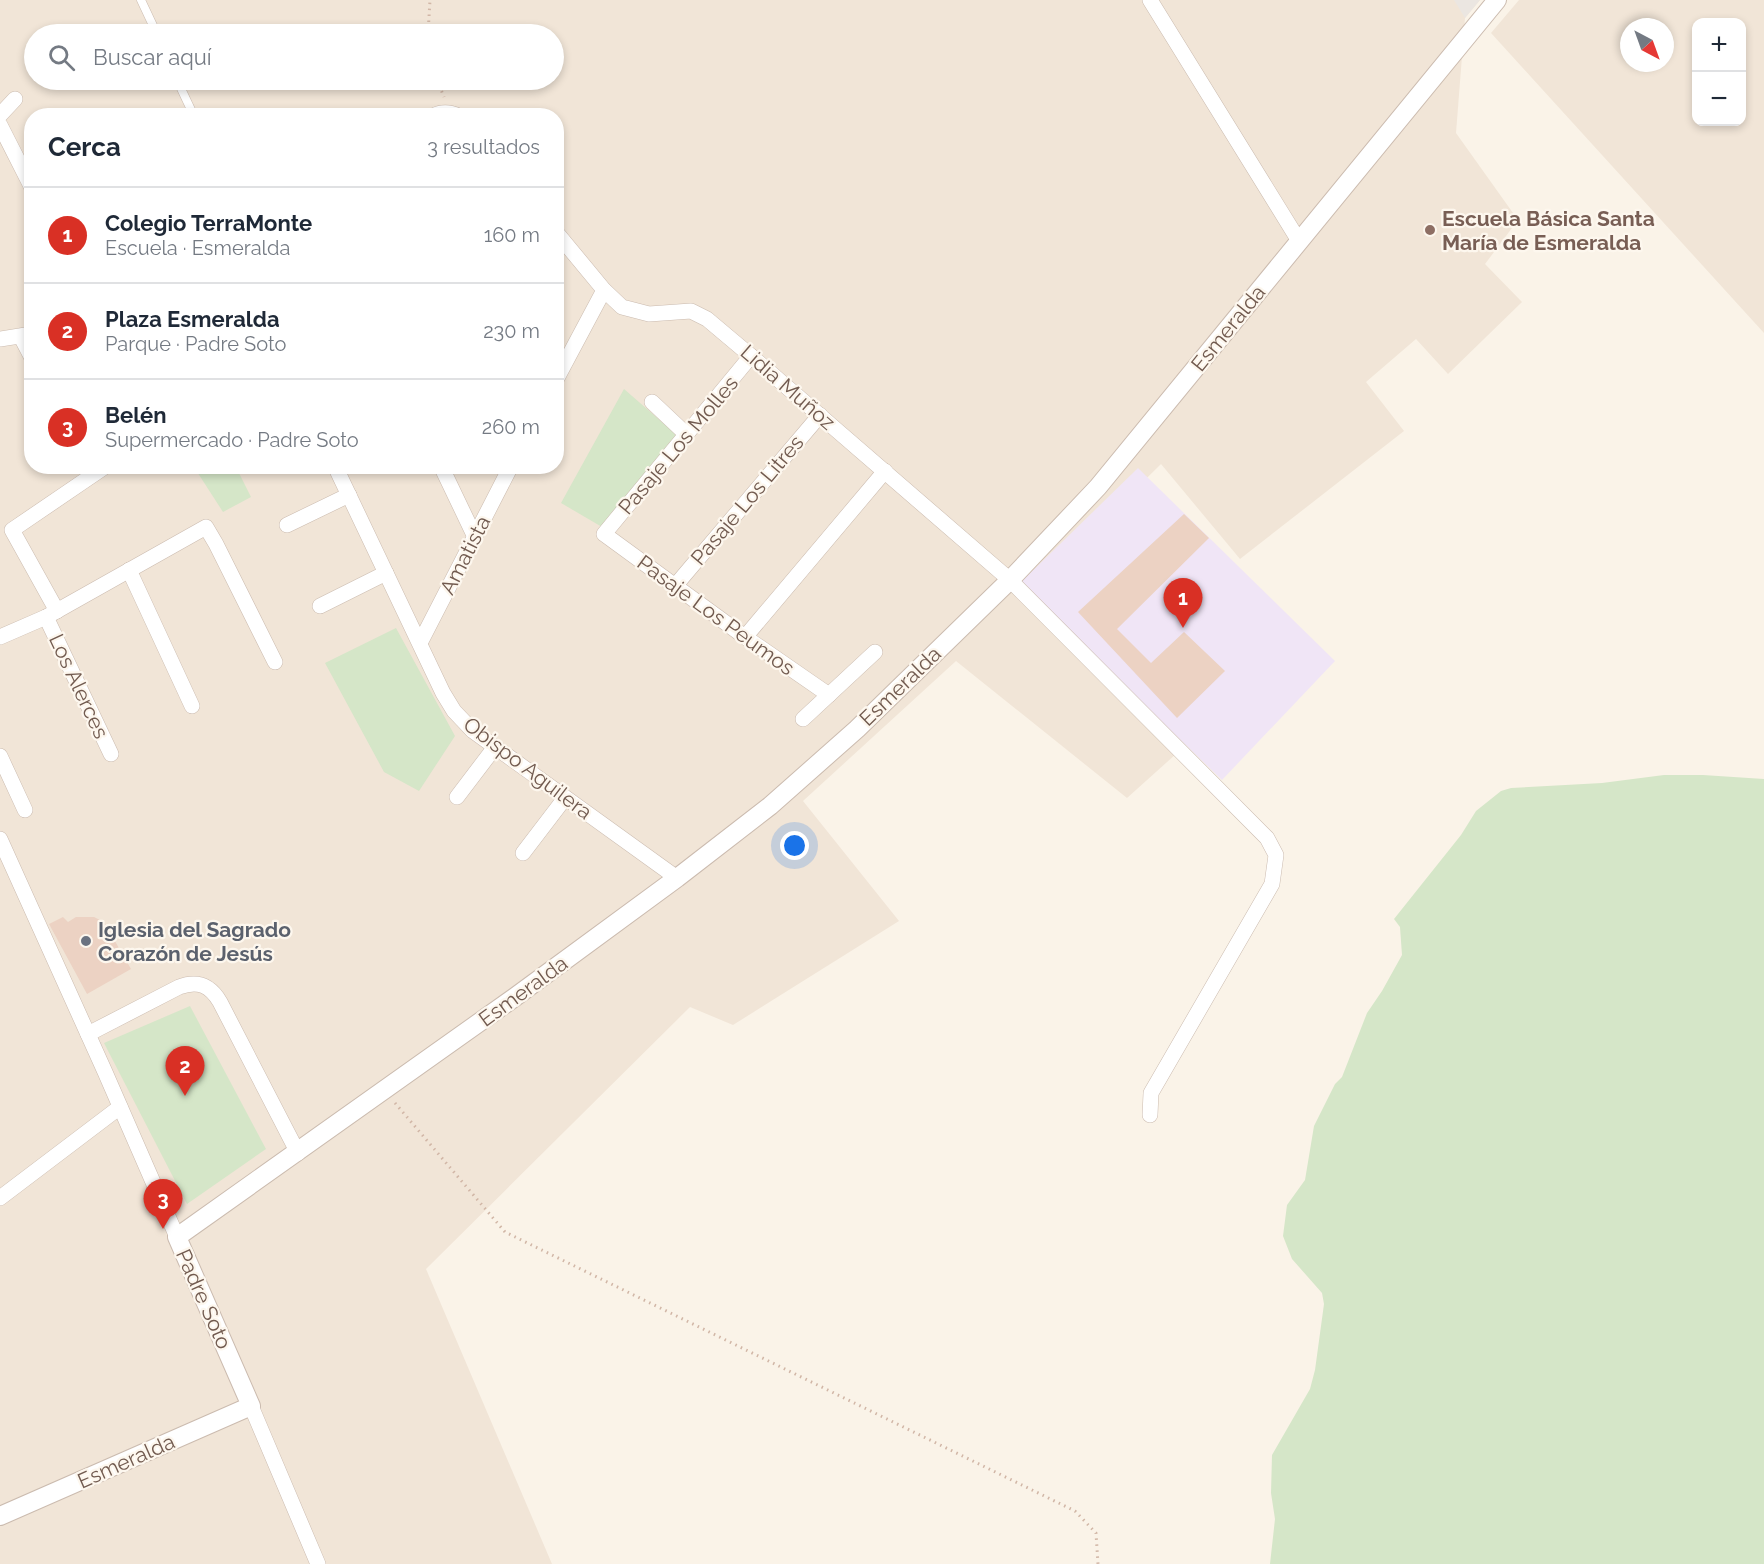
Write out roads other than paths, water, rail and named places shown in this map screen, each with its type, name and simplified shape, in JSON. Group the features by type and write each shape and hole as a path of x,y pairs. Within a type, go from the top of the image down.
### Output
{"street":[{"path":"1149,0 1299,241"},
{"name":"Esmeralda","path":"177,1238 515,997 724,843 857,729 1010,580 1098,487 1497,0"},
{"path":"0,115 15,99"},
{"path":"0,125 24,172"},
{"name":"Lidia Muñoz","path":"564,242 604,290 622,307 649,314 691,311 707,319 751,356 1010,580 1268,837 1276,855 1272,884 1151,1093 1150,1115"},
{"path":"564,364 604,290"},
{"path":"0,339 24,336"},
{"name":"Pasaje Los Molles","path":"604,534 751,356"},
{"path":"652,402 687,434"},
{"name":"Pasaje Los Litres","path":"675,586 820,415"},
{"path":"745,637 885,471"},
{"name":"Los Alerces","path":"94,474 12,530 52,614 111,754"},
{"name":"Obispo Aguilera","path":"339,474 454,711 473,731 677,878"},
{"path":"445,474 474,535"},
{"name":"Amatista","path":"420,644 507,474"},
{"path":"287,525 349,495"},
{"path":"0,637 52,614 206,527 275,662"},
{"name":"Pasaje Los Peumos","path":"604,534 829,695"},
{"path":"129,570 192,706"},
{"path":"320,606 386,573"},
{"path":"803,719 875,652"},
{"path":"457,797 495,747"},
{"path":"0,756 25,810"},
{"path":"523,853 565,798"},
{"name":"Padre Soto","path":"0,839 88,1034 318,1564"},
{"path":"88,1034 179,987 194,983 207,986 220,1002 298,1153"},
{"path":"0,1198 120,1107"},
{"name":"Esmeralda","path":"0,1516 251,1406"}],"lane":[{"path":"141,0 152,24"},
{"path":"182,90 190,108"}],"place":[{"name":"Escuela Básica Santa María de Esmeralda","path":"1430,230"},
{"name":"Colegio TerraMonte","path":"1183,628"},
{"name":"Iglesia del Sagrado Corazón de Jesús","path":"86,941"},
{"name":"Plaza Esmeralda","path":"185,1096"},
{"name":"Belén","path":"163,1229"}]}
